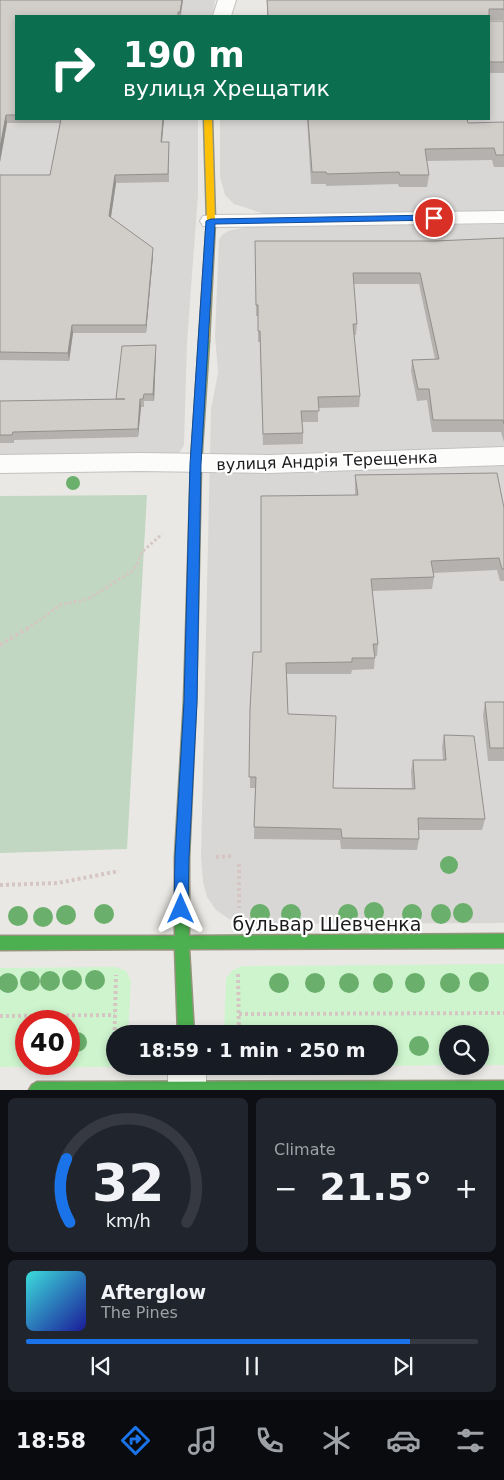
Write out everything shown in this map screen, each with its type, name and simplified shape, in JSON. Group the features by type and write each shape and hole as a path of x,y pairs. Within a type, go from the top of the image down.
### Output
{"street":[{"path":"222,15 227,0"},
{"path":"186,1025 182,942 182,857 190,702 196,464 211,221 208,120"},
{"path":"211,221 504,217"},
{"name":"вулиця Андрія Терещенка","path":"0,464 141,462 270,464 504,456"},
{"name":"бульвар Шевченка","path":"0,943 504,941"},
{"path":"187,1075 188,1090"},
{"path":"37,1090 504,1089"}],"path":[{"path":"0,645 11,640 60,605 88,599 105,590 131,572 137,565 142,552 166,532 195,529"},
{"path":"238,912 239,864"},
{"path":"0,884 58,883 119,871"},
{"path":"115,1025 116,967"},
{"path":"238,968 239,1025"},
{"path":"239,1014 504,1013"},
{"path":"0,1016 115,1015"}],"shaded area":[{"path":"0,0 215,0 213,15 15,15 15,120 198,120 198,194 187,342 184,445 180,452 175,454 0,458"},
{"path":"490,29 504,29 504,212 265,214 234,204 225,195 220,177 220,120 490,120"},
{"path":"504,224 504,923 258,924 229,919 216,910 207,897 203,882 201,857 211,409 218,373 215,336 219,240 228,231 247,227"}],"green space":[{"path":"147,495 127,849 0,853 0,496"},
{"path":"504,964 504,1065 489,1065 489,1025 439,1025 439,1065 398,1066 398,1025 224,1025 226,978 233,970 242,966"},
{"path":"116,967 126,971 131,981 129,1025 106,1025 106,1067 80,1067 80,1010 15,1010 15,1067 0,1067 0,968"}],"building":[{"path":"0,0 182,0 178,15 15,15 15,115 6,115 0,148"},
{"path":"267,0 504,0 504,9 489,9 489,15 268,15"},
{"path":"490,21 504,21 504,62 490,62"},
{"path":"61,120 163,120 161,142 169,142 168,174 115,175 109,216 153,248 146,325 72,325 68,353 0,352 0,175 50,175"},
{"path":"308,120 467,120 468,123 504,122 504,155 496,155 494,148 425,149 429,175 400,175 399,172 327,174 326,172 312,172"},
{"path":"504,238 504,424 503,420 433,420 429,389 418,389 412,360 439,359 420,273 353,273 357,324 353,324 360,396 318,397 319,411 301,411 303,433 263,434 260,331 258,331 258,305 256,305 255,241 435,241"},
{"path":"156,345 153,394 144,394 143,399 140,399 138,429 13,432 12,435 0,435 0,401 125,399 116,399 122,346"},
{"path":"497,473 504,508 504,569 502,569 499,558 431,561 434,577 371,579 378,644 373,644 375,658 352,658 352,662 286,663 288,714 336,716 333,788 415,789 413,760 446,760 444,735 474,736 485,819 418,818 419,839 342,838 341,829 254,827 256,777 249,777 250,709 253,652 261,652 261,496 358,495 355,475"},
{"path":"485,702 504,702 504,748 490,748"}],"traffic: fast":[{"path":"186,1025 182,943 182,857 190,701 196,464 204,341"},
{"path":"0,943 504,941"},
{"path":"37,1090 504,1089"}],"traffic: slow":[{"path":"204,341 211,221 208,120"}],"route":[{"path":"181,909 194,585 196,464 211,221 434,218"}]}
